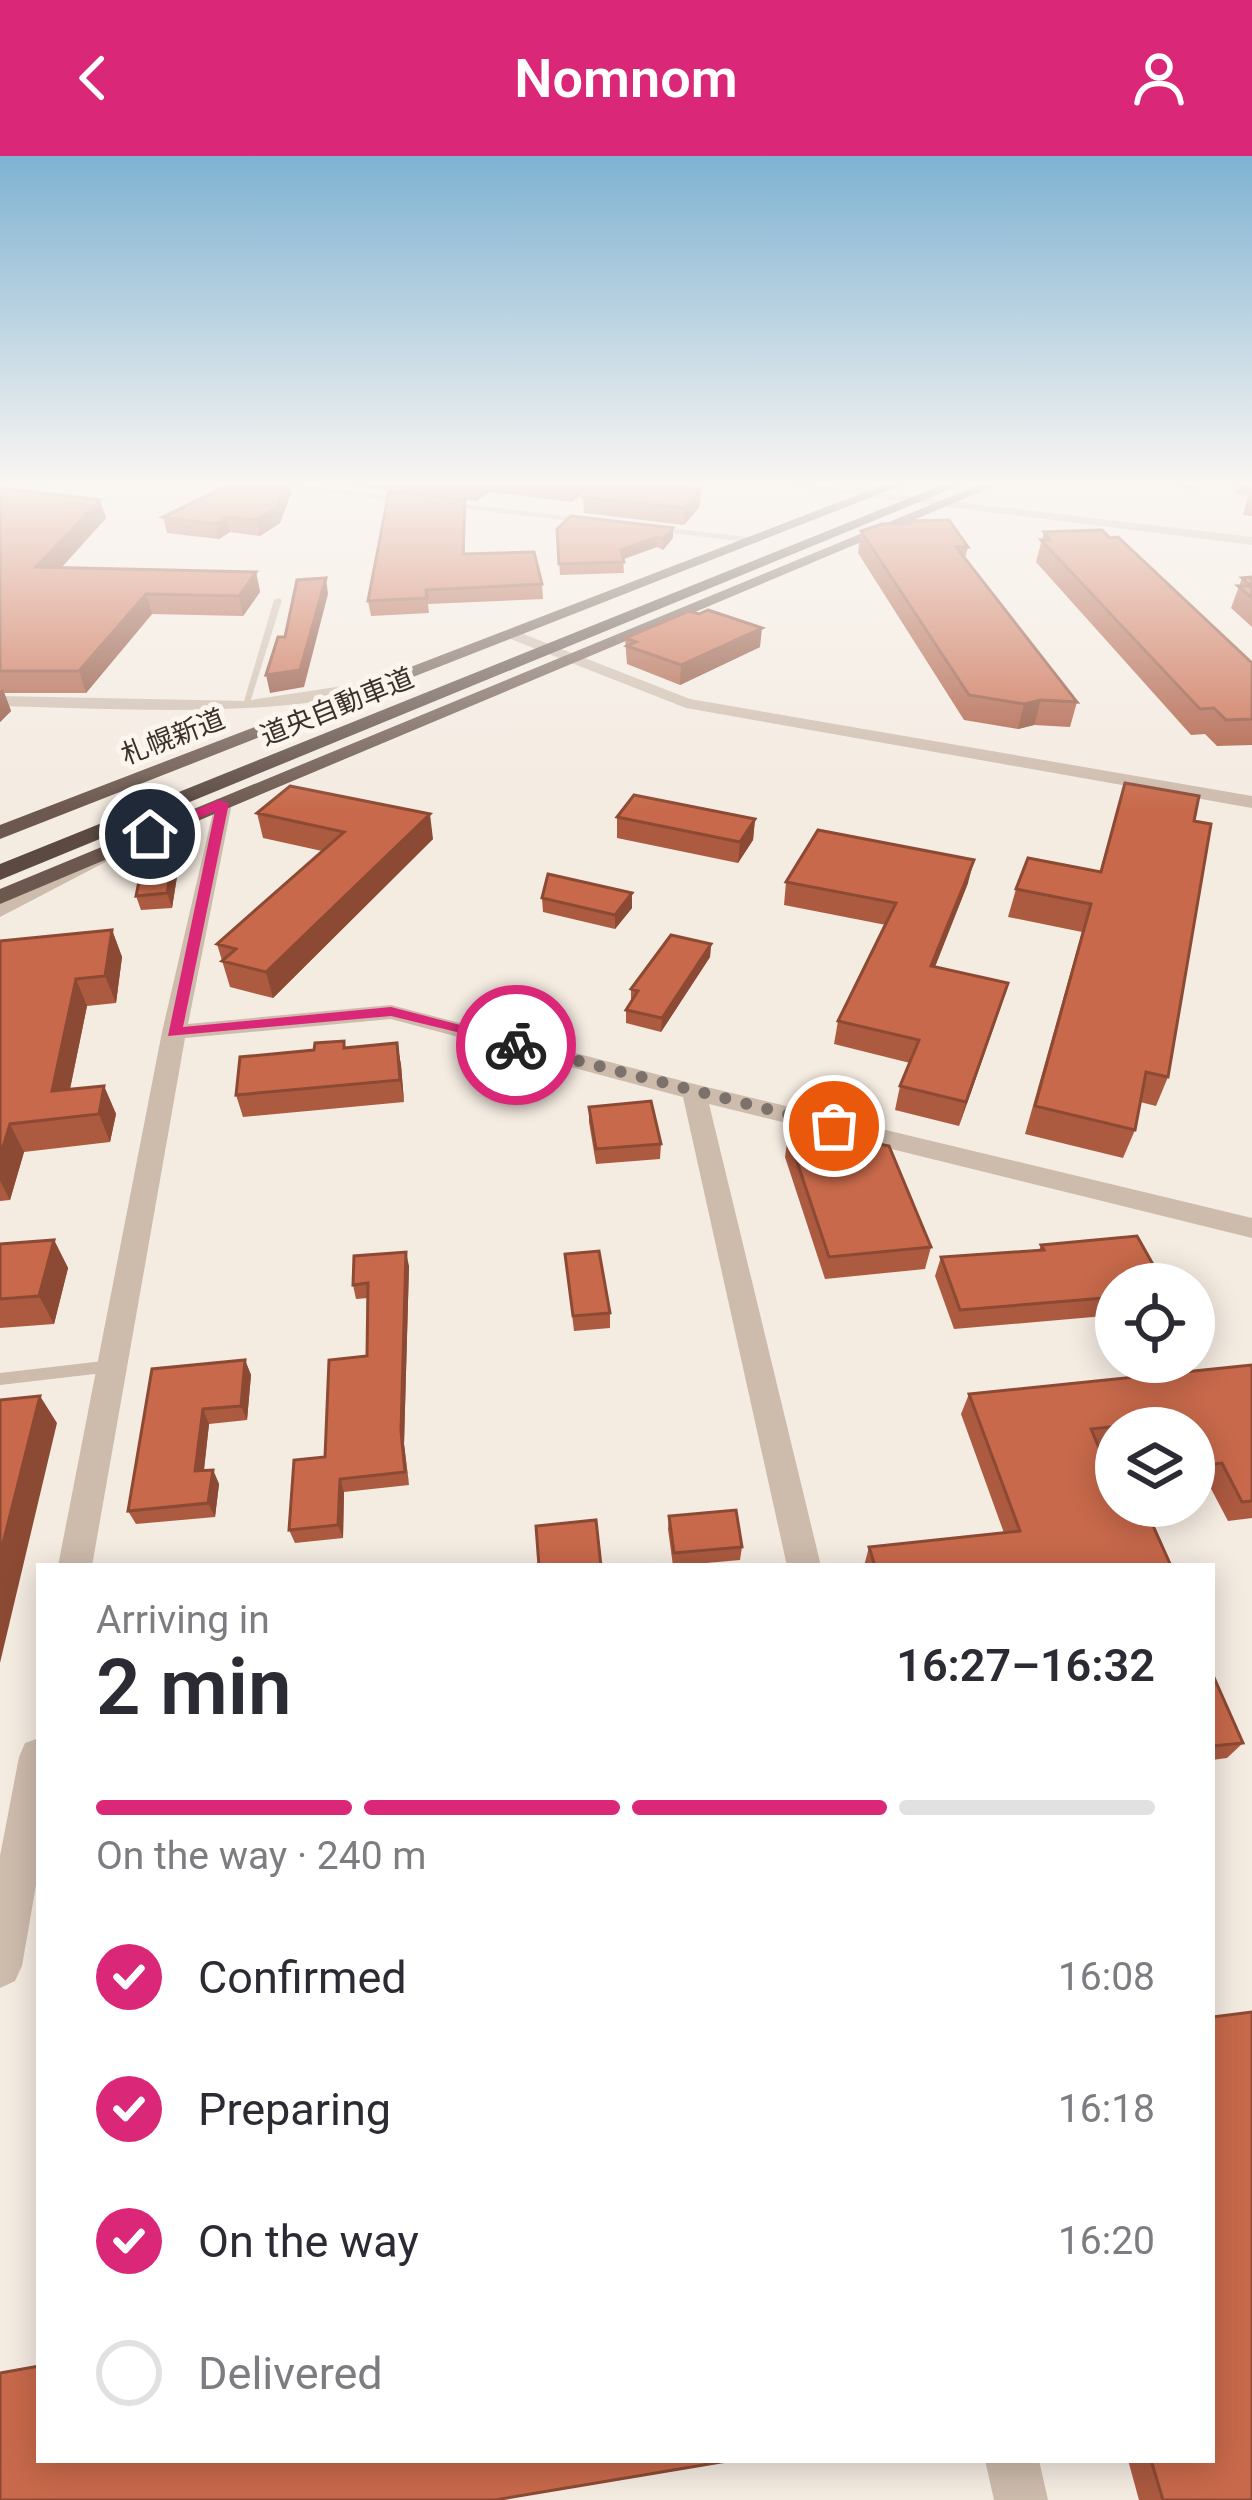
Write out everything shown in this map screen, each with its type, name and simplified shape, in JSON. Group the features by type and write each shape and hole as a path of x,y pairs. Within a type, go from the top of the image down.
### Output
{"highway":[{"name":"札幌新道","path":"0,832 623,591"},
{"name":"道央自動車道","path":"0,852 655,591"},
{"name":"道央自動車道","path":"0,873 716,591"},
{"path":"0,897 735,591"}],"street":[{"path":"513,635 686,703 1252,802"},
{"path":"0,701 245,706 314,699 386,684"},
{"path":"76,1563 174,1032 223,803"},
{"path":"0,910 150,834"},
{"path":"174,1032 391,1012 694,1092 1252,1228"},
{"path":"694,1092 803,1563"},
{"path":"0,1966 36,1773"},
{"path":"1013,2463 1022,2500"}],"lane":[{"path":"245,706 278,600"},
{"path":"0,1379 112,1366"}],"building":[{"path":"0,591 242,591 239,596 146,594 79,671 0,671"},
{"path":"295,591 322,591 300,670 266,675 278,637 285,637"},
{"path":"370,591 426,591 427,598 368,601"},
{"path":"901,591 991,591 1077,702 1024,704 969,695"},
{"path":"1089,591 1176,591 1252,663 1252,719 1226,720 1214,708 1200,709"},
{"path":"708,610 762,628 681,665 627,646 636,642 625,638 689,611"},
{"path":"1125,783 1199,796 1194,821 1211,824 1168,1077 1146,1072 1135,1130 1035,1106 1091,904 1016,889 1028,858 1101,872"},
{"path":"290,786 430,814 266,972 222,961 236,949 217,944 344,832 257,813"},
{"path":"634,795 755,819 740,842 617,817"},
{"path":"818,830 974,860 931,966 1008,983 966,1102 900,1086 919,1040 838,1021 896,903 786,882"},
{"path":"175,850 167,893 136,896 145,852"},
{"path":"548,874 632,893 615,915 542,898"},
{"path":"112,930 105,976 76,979 52,1091 104,1086 99,1114 10,1124 0,1157 0,941"},
{"path":"671,935 711,944 662,1018 626,1010 638,991 631,989"},
{"path":"344,1041 344,1048 397,1043 400,1080 236,1095 240,1057 314,1050 315,1043"},
{"path":"651,1101 661,1144 596,1149 589,1107"},
{"path":"821,1132 889,1146 931,1247 829,1257 788,1135"},
{"path":"1137,1236 1152,1263 1095,1263 1095,1299 960,1310 941,1257 1044,1250 1041,1245"},
{"path":"54,1240 39,1296 0,1299 0,1244"},
{"path":"599,1251 610,1313 573,1316 565,1254"},
{"path":"406,1252 401,1431 405,1472 340,1479 338,1525 289,1530 294,1460 325,1457 329,1360 367,1356 368,1283 353,1285 354,1256"},
{"path":"245,1360 241,1406 203,1409 195,1471 213,1470 208,1503 128,1511 152,1369"},
{"path":"1252,1365 1252,1501 1242,1502 1222,1463 1215,1464 1215,1407 1095,1407 1095,1429 1091,1429 1095,1438 1095,1527 1154,1527 1170,1563 874,1563 869,1547 1020,1531 969,1394 1095,1381 1215,1383 1215,1369"},
{"path":"40,1396 0,1555 0,1400"},
{"path":"736,1510 742,1547 674,1553 669,1516"},
{"path":"596,1520 601,1563 539,1563 536,1526"},
{"path":"1215,1680 1243,1743 1215,1746"},
{"path":"1252,2012 1252,2500 1163,2500 1152,2463 1215,2463 1215,2017"},
{"path":"36,2367 36,2463 715,2463 495,2500 0,2500 0,2373"}],"way so far":[{"path":"516,1045 834,1126"}],"route":[{"path":"150,834 223,803 174,1032 391,1012 516,1045"}]}
